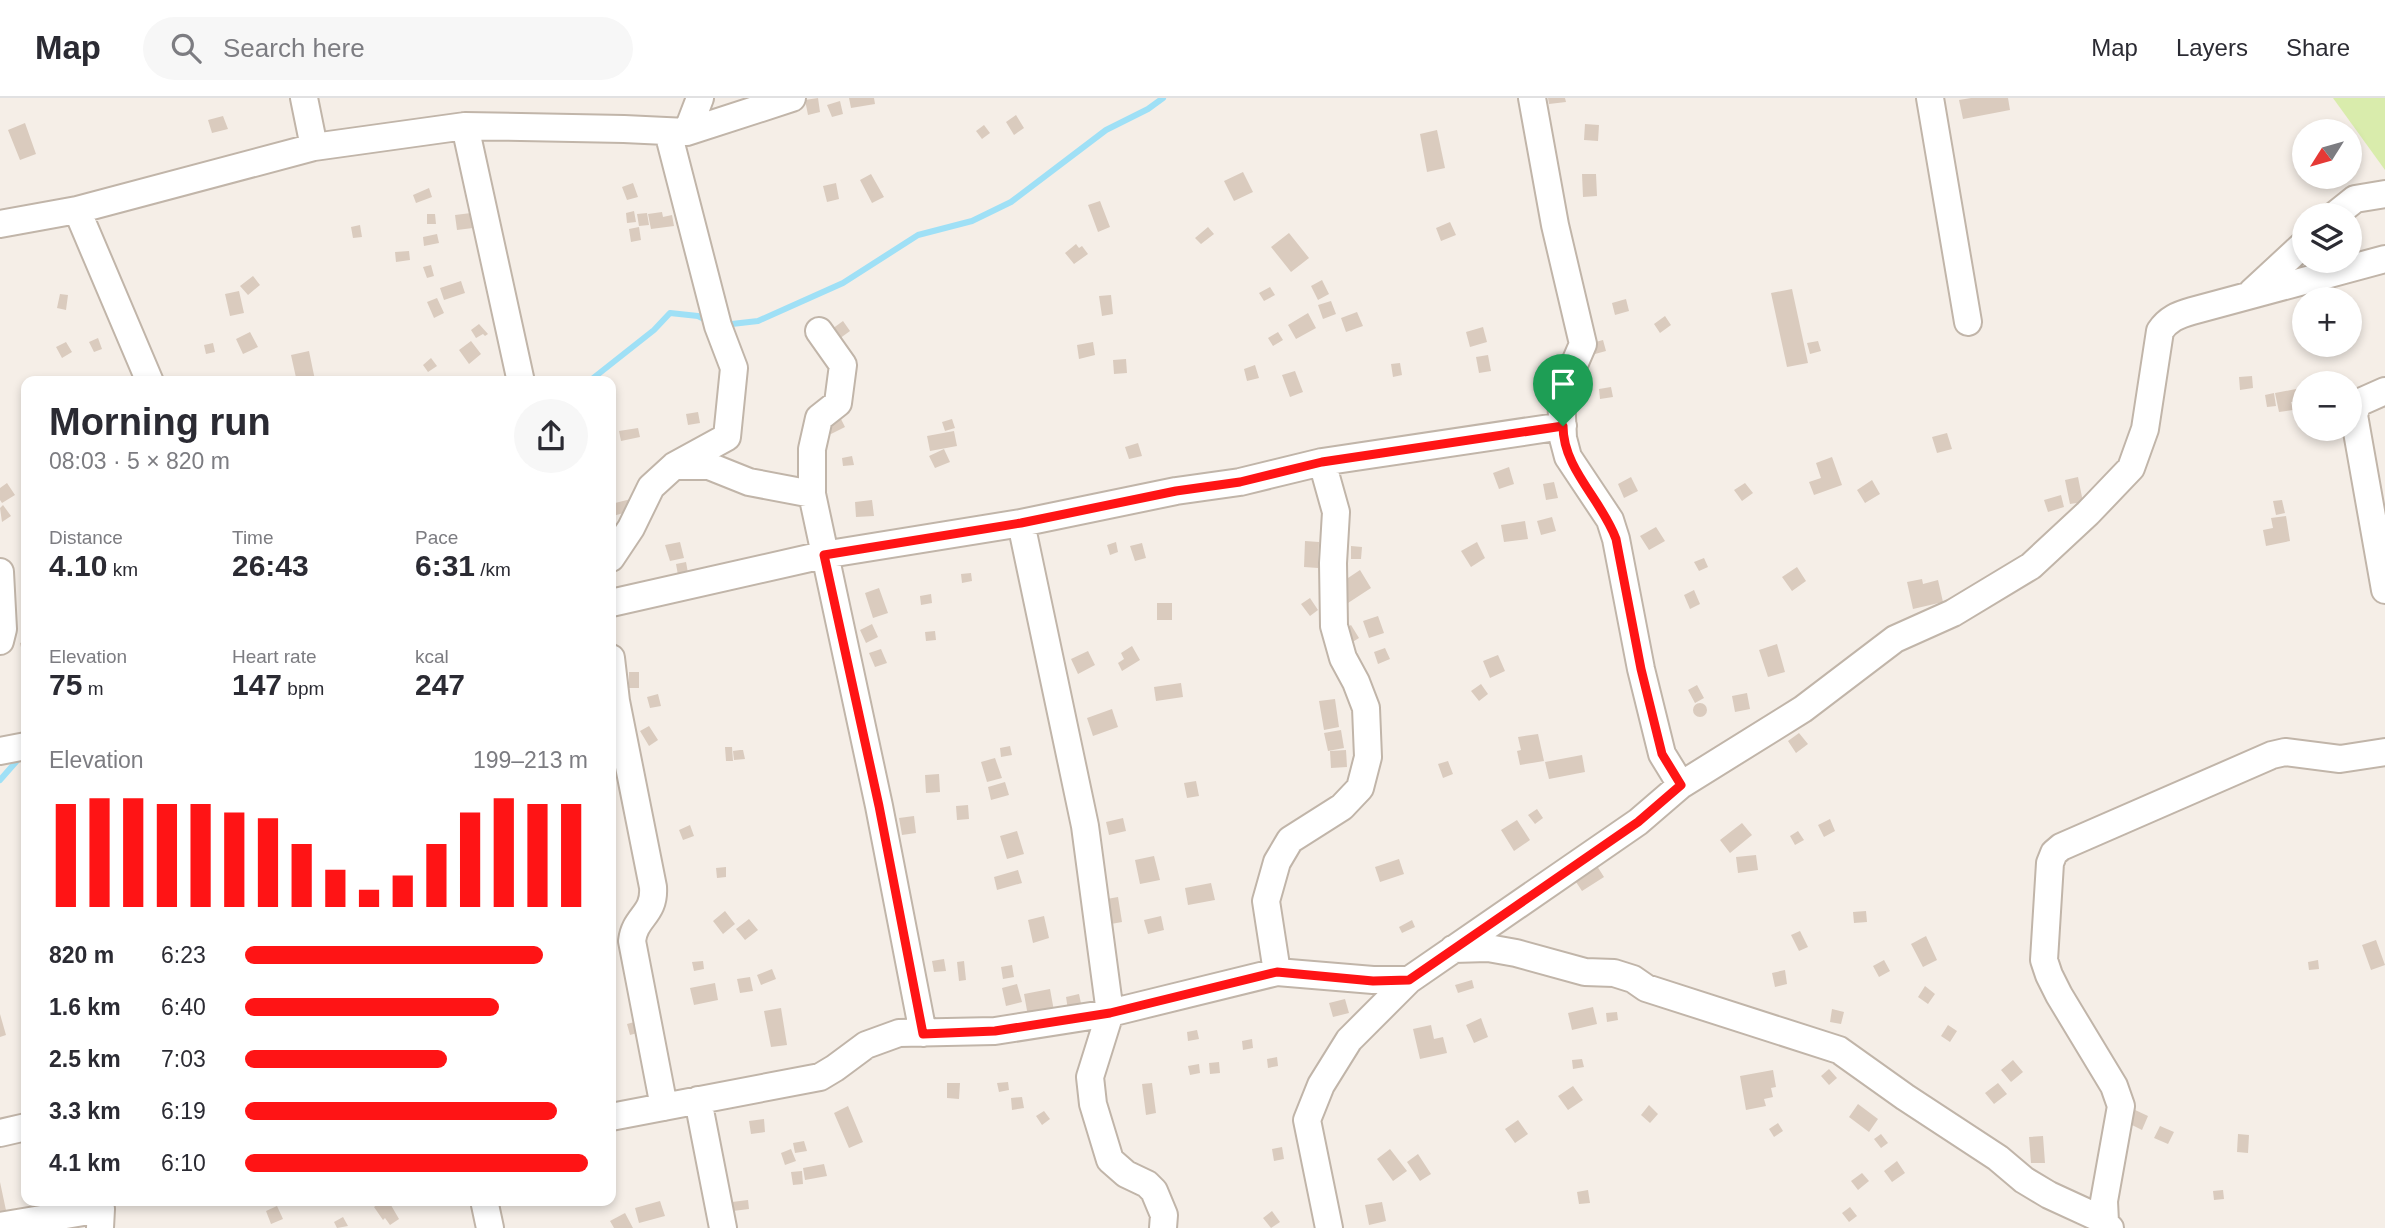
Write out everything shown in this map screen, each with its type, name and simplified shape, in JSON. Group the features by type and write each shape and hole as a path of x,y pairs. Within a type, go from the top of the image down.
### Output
{"street":[{"path":"304,98 314,147"},
{"path":"616,550 631,528 651,487 674,466 727,437 734,368 718,326 678,132 700,98"},
{"path":"0,224 77,210 314,147 465,126 678,132 792,98"},
{"path":"1532,98 1555,225 1583,344 1561,395 1563,438 1568,457 1609,520 1616,539 1641,669 1662,754 1681,785"},
{"path":"1930,98 1968,321"},
{"path":"465,126 520,376"},
{"path":"2350,203 2355,199 2385,194"},
{"path":"77,210 147,376"},
{"path":"2248,296 2292,255"},
{"path":"1329,1228 1307,1120 1321,1085 1349,1040 1409,980 1638,822 1681,785 1803,709 1895,639 1953,613 2031,566 2131,468 2145,429 2160,331 2166,323 2175,317 2385,259"},
{"path":"818,331 843,365 838,402 818,418 812,449 812,494 879,806 923,1034"},
{"path":"2385,391 2358,403 2354,415 2385,590"},
{"path":"616,602 824,555 1021,523 1176,491 1240,482 1322,462 1563,426"},
{"path":"1277,972 1266,901 1277,862 1290,840 1342,807 1360,788 1368,757 1366,708 1343,658 1334,626 1333,563 1336,512 1322,462"},
{"path":"674,466 709,466 749,482 812,494"},
{"path":"1021,523 1085,826 1110,1013 1090,1077 1093,1104 1110,1160 1126,1174 1147,1184 1154,1191 1164,1215 1163,1228"},
{"path":"0,572 1,633"},
{"path":"616,720 653,887 654,900 636,925 632,941 664,1107"},
{"path":"0,751 21,747"},
{"path":"2108,1225 2105,1201 2121,1106 2114,1086 2059,995 2044,960 2050,863 2054,853 2085,836 2273,755 2285,752 2340,759 2385,752"},
{"path":"1453,949 1488,948 1585,972 1614,974 1633,979 1646,988 1839,1050 1998,1158 2024,1180 2108,1225"},
{"path":"616,1116 820,1077 866,1045 899,1033 995,1031 1110,1013 1277,972 1373,981 1409,980"},
{"path":"698,1100 723,1228"},
{"path":"0,1133 21,1128"},
{"path":"486,1206 491,1228"},
{"path":"0,1226 101,1209 100,1228"}],"green space":[{"path":"2333,98 2385,98 2385,170 2362,138 2362,119 2348,119"}],"building":[{"path":"818,98 820,112 808,115 805,100"},
{"path":"849,98 874,98 875,104 851,108"},
{"path":"1548,98 1565,98 1566,102 1549,104"},
{"path":"2008,98 2010,110 1963,119 1959,100"},
{"path":"840,101 843,114 832,117 827,105"},
{"path":"1016,115 1024,128 1014,135 1006,122"},
{"path":"223,116 228,129 212,133 208,120"},
{"path":"25,123 36,154 20,160 8,130"},
{"path":"1585,124 1599,125 1598,141 1584,140"},
{"path":"984,125 990,133 982,139 976,131"},
{"path":"1437,130 1445,168 1427,172 1420,134"},
{"path":"1243,172 1253,192 1234,201 1224,181"},
{"path":"871,174 884,197 872,203 860,180"},
{"path":"1582,174 1596,174 1597,196 1583,197"},
{"path":"633,183 638,197 627,200 622,187"},
{"path":"836,183 839,199 827,202 823,186"},
{"path":"429,188 432,197 416,203 413,195"},
{"path":"1100,201 1110,227 1098,232 1088,205"},
{"path":"634,211 636,222 627,223 626,213"},
{"path":"662,212 663,217 672,215 674,226 651,229 648,214"},
{"path":"471,213 473,228 457,230 455,215"},
{"path":"647,213 649,225 639,226 637,214"},
{"path":"427,214 435,214 436,224 427,224"},
{"path":"1450,222 1456,235 1441,241 1436,228"},
{"path":"360,225 362,237 353,238 351,227"},
{"path":"639,227 641,240 631,242 629,229"},
{"path":"1208,227 1214,234 1201,244 1195,238"},
{"path":"1289,233 1309,258 1291,272 1271,247"},
{"path":"437,234 439,243 424,246 423,237"},
{"path":"1076,244 1079,248 1082,246 1088,254 1074,264 1065,253"},
{"path":"409,251 410,260 396,262 395,252"},
{"path":"431,265 434,276 427,278 423,267"},
{"path":"253,276 260,285 248,295 240,286"},
{"path":"1322,280 1329,294 1318,300 1311,286"},
{"path":"461,281 465,293 444,300 440,288"},
{"path":"1270,287 1275,295 1264,301 1259,293"},
{"path":"1792,289 1808,363 1787,367 1771,293"},
{"path":"239,291 244,313 230,316 225,294"},
{"path":"60,294 68,295 66,310 57,308"},
{"path":"1111,295 1113,314 1102,316 1099,296"},
{"path":"437,298 444,313 434,318 427,302"},
{"path":"1626,299 1629,311 1615,315 1612,303"},
{"path":"1331,301 1336,314 1323,319 1318,305"},
{"path":"1357,312 1363,326 1346,332 1341,318"},
{"path":"1308,313 1316,328 1296,339 1288,325"},
{"path":"1665,316 1671,325 1660,333 1654,324"},
{"path":"843,321 850,331 839,339 832,329"},
{"path":"479,324 488,334 476,338 471,330"},
{"path":"1483,327 1487,342 1470,347 1466,332"},
{"path":"250,332 258,347 243,354 236,339"},
{"path":"1278,332 1283,340 1273,346 1268,338"},
{"path":"98,338 102,349 94,352 89,342"},
{"path":"1603,340 1606,351 1595,354 1592,343"},
{"path":"471,341 481,354 469,364 459,350"},
{"path":"1818,341 1821,351 1810,354 1807,343"},
{"path":"66,342 72,352 62,358 56,347"},
{"path":"1093,342 1095,355 1079,359 1077,345"},
{"path":"213,343 215,352 206,354 204,345"},
{"path":"309,351 314,376 296,376 291,355"},
{"path":"1488,355 1491,371 1479,373 1476,357"},
{"path":"431,358 437,366 428,372 423,365"},
{"path":"1126,359 1127,373 1114,374 1113,360"},
{"path":"1400,363 1402,375 1393,377 1391,364"},
{"path":"1255,365 1259,378 1247,381 1244,369"},
{"path":"1295,371 1303,392 1290,397 1282,375"},
{"path":"2252,376 2253,388 2240,390 2239,377"},
{"path":"1611,387 1613,397 1600,399 1599,389"},
{"path":"2292,390 2292,410 2279,412 2275,393"},
{"path":"2274,393 2276,406 2267,407 2265,395"},
{"path":"698,412 700,423 688,425 686,414"},
{"path":"839,415 845,427 831,434 826,422"},
{"path":"952,419 955,428 945,431 942,422"},
{"path":"638,428 640,437 621,441 619,431"},
{"path":"954,431 957,446 930,451 927,436"},
{"path":"1947,433 1952,449 1937,453 1932,437"},
{"path":"1138,443 1142,456 1129,459 1125,447"},
{"path":"944,449 950,462 935,468 929,456"},
{"path":"852,456 854,465 843,466 842,458"},
{"path":"1832,457 1842,485 1814,495 1809,482 1821,478 1816,463"},
{"path":"1509,467 1514,484 1499,489 1493,473"},
{"path":"1631,477 1638,491 1624,498 1618,484"},
{"path":"2078,477 2083,502 2070,504 2065,480"},
{"path":"1872,480 1880,494 1865,503 1857,490"},
{"path":"1554,482 1558,498 1546,500 1543,484"},
{"path":"7,483 15,495 2,503 0,488"},
{"path":"1745,483 1753,493 1742,501 1734,490"},
{"path":"2061,495 2064,507 2048,512 2044,500"},
{"path":"631,499 634,510 616,515 616,503"},
{"path":"872,500 874,516 856,517 855,502"},
{"path":"2282,500 2285,513 2276,515 2273,501"},
{"path":"3,505 11,516 2,522 0,508"},
{"path":"2286,516 2290,541 2266,546 2263,530 2273,528 2271,518"},
{"path":"1552,517 1556,531 1541,535 1537,521"},
{"path":"1525,521 1528,539 1504,542 1501,525"},
{"path":"1656,527 1665,541 1649,550 1640,536"},
{"path":"1305,541 1319,542 1318,568 1304,567"},
{"path":"680,542 684,558 670,561 665,545"},
{"path":"1116,542 1118,552 1110,555 1107,545"},
{"path":"1477,542 1485,558 1471,567 1461,551"},
{"path":"1142,543 1146,558 1135,561 1130,546"},
{"path":"1351,546 1362,547 1361,559 1351,559"},
{"path":"1704,558 1708,567 1699,571 1694,562"},
{"path":"686,562 688,573 678,575 676,564"},
{"path":"1797,567 1806,581 1792,591 1782,577"},
{"path":"1360,570 1371,588 1348,603 1336,586"},
{"path":"971,573 972,581 962,583 961,574"},
{"path":"1922,579 1923,584 1938,580 1943,602 1913,609 1907,582"},
{"path":"879,588 888,613 873,618 865,593"},
{"path":"1694,590 1700,604 1690,609 1684,595"},
{"path":"931,594 932,603 921,605 920,596"},
{"path":"1310,598 1318,610 1310,616 1301,604"},
{"path":"1157,603 1172,603 1172,620 1157,620"},
{"path":"1378,616 1384,633 1369,638 1363,621"},
{"path":"872,624 878,637 866,643 860,630"},
{"path":"1351,625 1359,638 1346,646 1338,633"},
{"path":"935,631 936,640 926,641 925,632"},
{"path":"1777,644 1785,672 1768,677 1759,650"},
{"path":"1132,646 1140,660 1122,671 1118,663 1124,659 1121,653"},
{"path":"1385,648 1390,659 1378,664 1374,652"},
{"path":"881,649 887,663 875,667 869,653"},
{"path":"1088,651 1095,665 1078,674 1071,659"},
{"path":"1498,655 1505,671 1490,678 1483,661"},
{"path":"629,672 639,672 639,688 629,688"},
{"path":"1181,683 1183,697 1156,701 1154,687"},
{"path":"1481,684 1488,694 1479,701 1471,691"},
{"path":"1697,685 1704,698 1695,703 1688,690"},
{"path":"1747,693 1750,709 1735,712 1732,696"},
{"path":"658,694 661,706 650,708 647,697"},
{"path":"1335,699 1339,727 1324,730 1319,701"},
{"path":"1700,703 1705,705 1705,715 1700,717 1695,715 1693,710 1695,705"},
{"path":"1112,709 1118,727 1093,736 1087,718"},
{"path":"649,726 658,740 649,746 640,731"},
{"path":"1341,730 1344,748 1328,751 1324,733"},
{"path":"1799,733 1808,744 1796,753 1788,741"},
{"path":"1538,734 1544,761 1520,765 1518,737"},
{"path":"1010,746 1012,755 1001,757 1000,748"},
{"path":"725,747 732,747 733,761 726,761"},
{"path":"743,750 745,759 734,760 733,751"},
{"path":"1346,750 1347,767 1331,768 1330,751"},
{"path":"1582,755 1585,772 1549,779 1545,762"},
{"path":"995,758 1002,778 987,782 981,762"},
{"path":"1448,761 1453,774 1443,778 1438,764"},
{"path":"939,774 940,792 926,793 925,775"},
{"path":"1196,781 1199,796 1187,798 1184,783"},
{"path":"1005,782 1009,795 991,800 988,787"},
{"path":"968,805 969,819 957,820 956,806"},
{"path":"1537,809 1543,818 1535,824 1528,815"},
{"path":"914,816 916,833 902,835 899,818"},
{"path":"1123,818 1126,831 1109,835 1106,822"},
{"path":"1830,819 1835,831 1824,837 1818,825"},
{"path":"1517,820 1530,840 1514,851 1501,830"},
{"path":"1742,823 1752,835 1730,853 1720,840"},
{"path":"690,825 694,836 683,840 679,830"},
{"path":"1017,831 1024,854 1007,859 1000,836"},
{"path":"1798,831 1804,840 1795,845 1790,836"},
{"path":"1756,855 1758,870 1738,873 1736,857"},
{"path":"1154,856 1160,880 1140,884 1135,860"},
{"path":"1399,859 1404,874 1380,882 1375,867"},
{"path":"1597,866 1604,877 1582,891 1574,879"},
{"path":"726,867 726,877 717,878 716,868"},
{"path":"1018,870 1022,883 997,890 994,877"},
{"path":"1211,883 1215,900 1188,905 1185,888"},
{"path":"1118,897 1122,922 1111,924 1107,899"},
{"path":"725,911 735,924 723,934 713,921"},
{"path":"1866,911 1867,922 1854,923 1853,912"},
{"path":"1044,916 1049,938 1033,943 1028,920"},
{"path":"1161,916 1164,930 1148,934 1144,920"},
{"path":"749,919 758,930 745,940 736,929"},
{"path":"1412,920 1415,927 1402,933 1399,927"},
{"path":"1800,931 1808,947 1799,951 1791,935"},
{"path":"1926,936 1937,960 1923,967 1911,944"},
{"path":"2376,940 2385,965 2371,970 2362,945"},
{"path":"944,959 946,971 934,972 932,961"},
{"path":"1884,960 1890,971 1879,977 1873,966"},
{"path":"2318,960 2319,969 2309,970 2308,962"},
{"path":"703,961 704,969 694,971 692,962"},
{"path":"964,961 966,980 959,981 957,962"},
{"path":"1012,965 1014,977 1003,979 1001,967"},
{"path":"772,969 776,979 761,985 757,975"},
{"path":"1785,970 1787,984 1775,987 1772,973"},
{"path":"750,977 753,991 740,993 737,979"},
{"path":"1472,980 1474,988 1458,993 1455,985"},
{"path":"715,983 718,1000 694,1005 690,988"},
{"path":"1017,984 1022,1002 1006,1006 1002,988"},
{"path":"1925,986 1935,994 1928,1004 1918,997"},
{"path":"1050,989 1054,1011 1028,1016 1024,994"},
{"path":"1079,994 1082,1008 1068,1010 1066,997"},
{"path":"1345,999 1349,1013 1333,1017 1329,1003"},
{"path":"1593,1007 1597,1024 1572,1030 1568,1013"},
{"path":"781,1008 787,1045 771,1047 764,1011"},
{"path":"1832,1009 1844,1012 1841,1024 1830,1022"},
{"path":"1617,1012 1618,1020 1607,1022 1606,1013"},
{"path":"0,1014 6,1035 0,1037"},
{"path":"1481,1018 1488,1037 1474,1043 1466,1025"},
{"path":"638,1021 641,1032 630,1035 627,1024"},
{"path":"1431,1025 1434,1039 1443,1037 1447,1053 1420,1059 1413,1029"},
{"path":"1948,1025 1957,1031 1950,1042 1941,1036"},
{"path":"1197,1030 1199,1039 1188,1041 1187,1032"},
{"path":"1252,1039 1253,1048 1243,1050 1242,1041"},
{"path":"1277,1057 1278,1066 1268,1068 1267,1059"},
{"path":"1582,1059 1584,1067 1573,1069 1572,1060"},
{"path":"2013,1060 2023,1072 2011,1082 2001,1070"},
{"path":"1219,1062 1220,1073 1210,1074 1209,1063"},
{"path":"1199,1064 1200,1073 1190,1075 1188,1066"},
{"path":"1829,1069 1837,1078 1829,1085 1821,1076"},
{"path":"1773,1070 1776,1087 1771,1088 1773,1097 1764,1099 1766,1106 1746,1110 1740,1076"},
{"path":"1008,1082 1009,1090 999,1092 997,1083"},
{"path":"947,1083 960,1083 959,1099 947,1098"},
{"path":"1152,1083 1156,1113 1146,1115 1142,1084"},
{"path":"1998,1083 2007,1094 1994,1104 1985,1093"},
{"path":"1573,1086 1583,1100 1568,1110 1558,1096"},
{"path":"1022,1097 1024,1108 1012,1110 1011,1098"},
{"path":"1858,1104 1878,1119 1869,1132 1849,1117"},
{"path":"1649,1105 1658,1114 1650,1123 1641,1115"},
{"path":"848,1106 863,1142 849,1148 834,1113"},
{"path":"2133,1109 2148,1116 2142,1130 2126,1122"},
{"path":"1044,1111 1050,1119 1042,1125 1036,1116"},
{"path":"764,1119 765,1132 751,1134 749,1121"},
{"path":"1518,1120 1528,1134 1515,1143 1505,1129"},
{"path":"1778,1123 1783,1131 1774,1137 1769,1129"},
{"path":"2160,1126 2174,1132 2168,1144 2154,1138"},
{"path":"1881,1134 1888,1143 1881,1148 1874,1139"},
{"path":"2238,1134 2249,1135 2248,1153 2237,1152"},
{"path":"2043,1136 2045,1163 2031,1163 2029,1137"},
{"path":"804,1141 807,1151 795,1153 793,1143"},
{"path":"1282,1147 1284,1159 1274,1161 1272,1149"},
{"path":"791,1149 796,1161 785,1165 781,1153"},
{"path":"1390,1149 1407,1171 1393,1181 1377,1159"},
{"path":"1418,1154 1431,1174 1420,1181 1407,1162"},
{"path":"1897,1161 1905,1173 1892,1182 1884,1171"},
{"path":"824,1164 827,1176 805,1180 803,1168"},
{"path":"802,1171 803,1184 793,1185 791,1172"},
{"path":"1862,1173 1869,1181 1858,1190 1851,1181"},
{"path":"0,1182 7,1215 0,1216"},
{"path":"1588,1190 1590,1203 1579,1204 1577,1192"},
{"path":"2223,1190 2224,1199 2214,1200 2213,1191"},
{"path":"748,1200 749,1209 733,1211 732,1202"},
{"path":"660,1201 665,1216 639,1223 635,1208"},
{"path":"1382,1202 1386,1221 1369,1225 1365,1205"},
{"path":"277,1206 283,1219 271,1224 266,1211"},
{"path":"391,1206 399,1219 390,1225 374,1207"},
{"path":"1850,1207 1857,1216 1849,1222 1842,1213"},
{"path":"1272,1211 1280,1222 1271,1228 1263,1218"},
{"path":"625,1213 633,1228 614,1228 610,1221"},
{"path":"343,1217 348,1226 337,1228 334,1222"}],"waterway":[{"path":"723,325 758,321 843,283 918,235 972,221 1011,202 1106,130 1148,109 1163,98"},
{"path":"596,376 654,330 670,313 698,316 710,322"},
{"path":"0,780 21,756"}],"route":[{"path":"1563,426 1568,457 1609,520 1616,539 1641,669 1662,754 1681,785 1638,822 1409,980 1373,981 1277,972 1110,1013 995,1031 923,1034 879,806 824,555 1021,523 1176,491 1240,482 1322,462 1563,426"}]}
